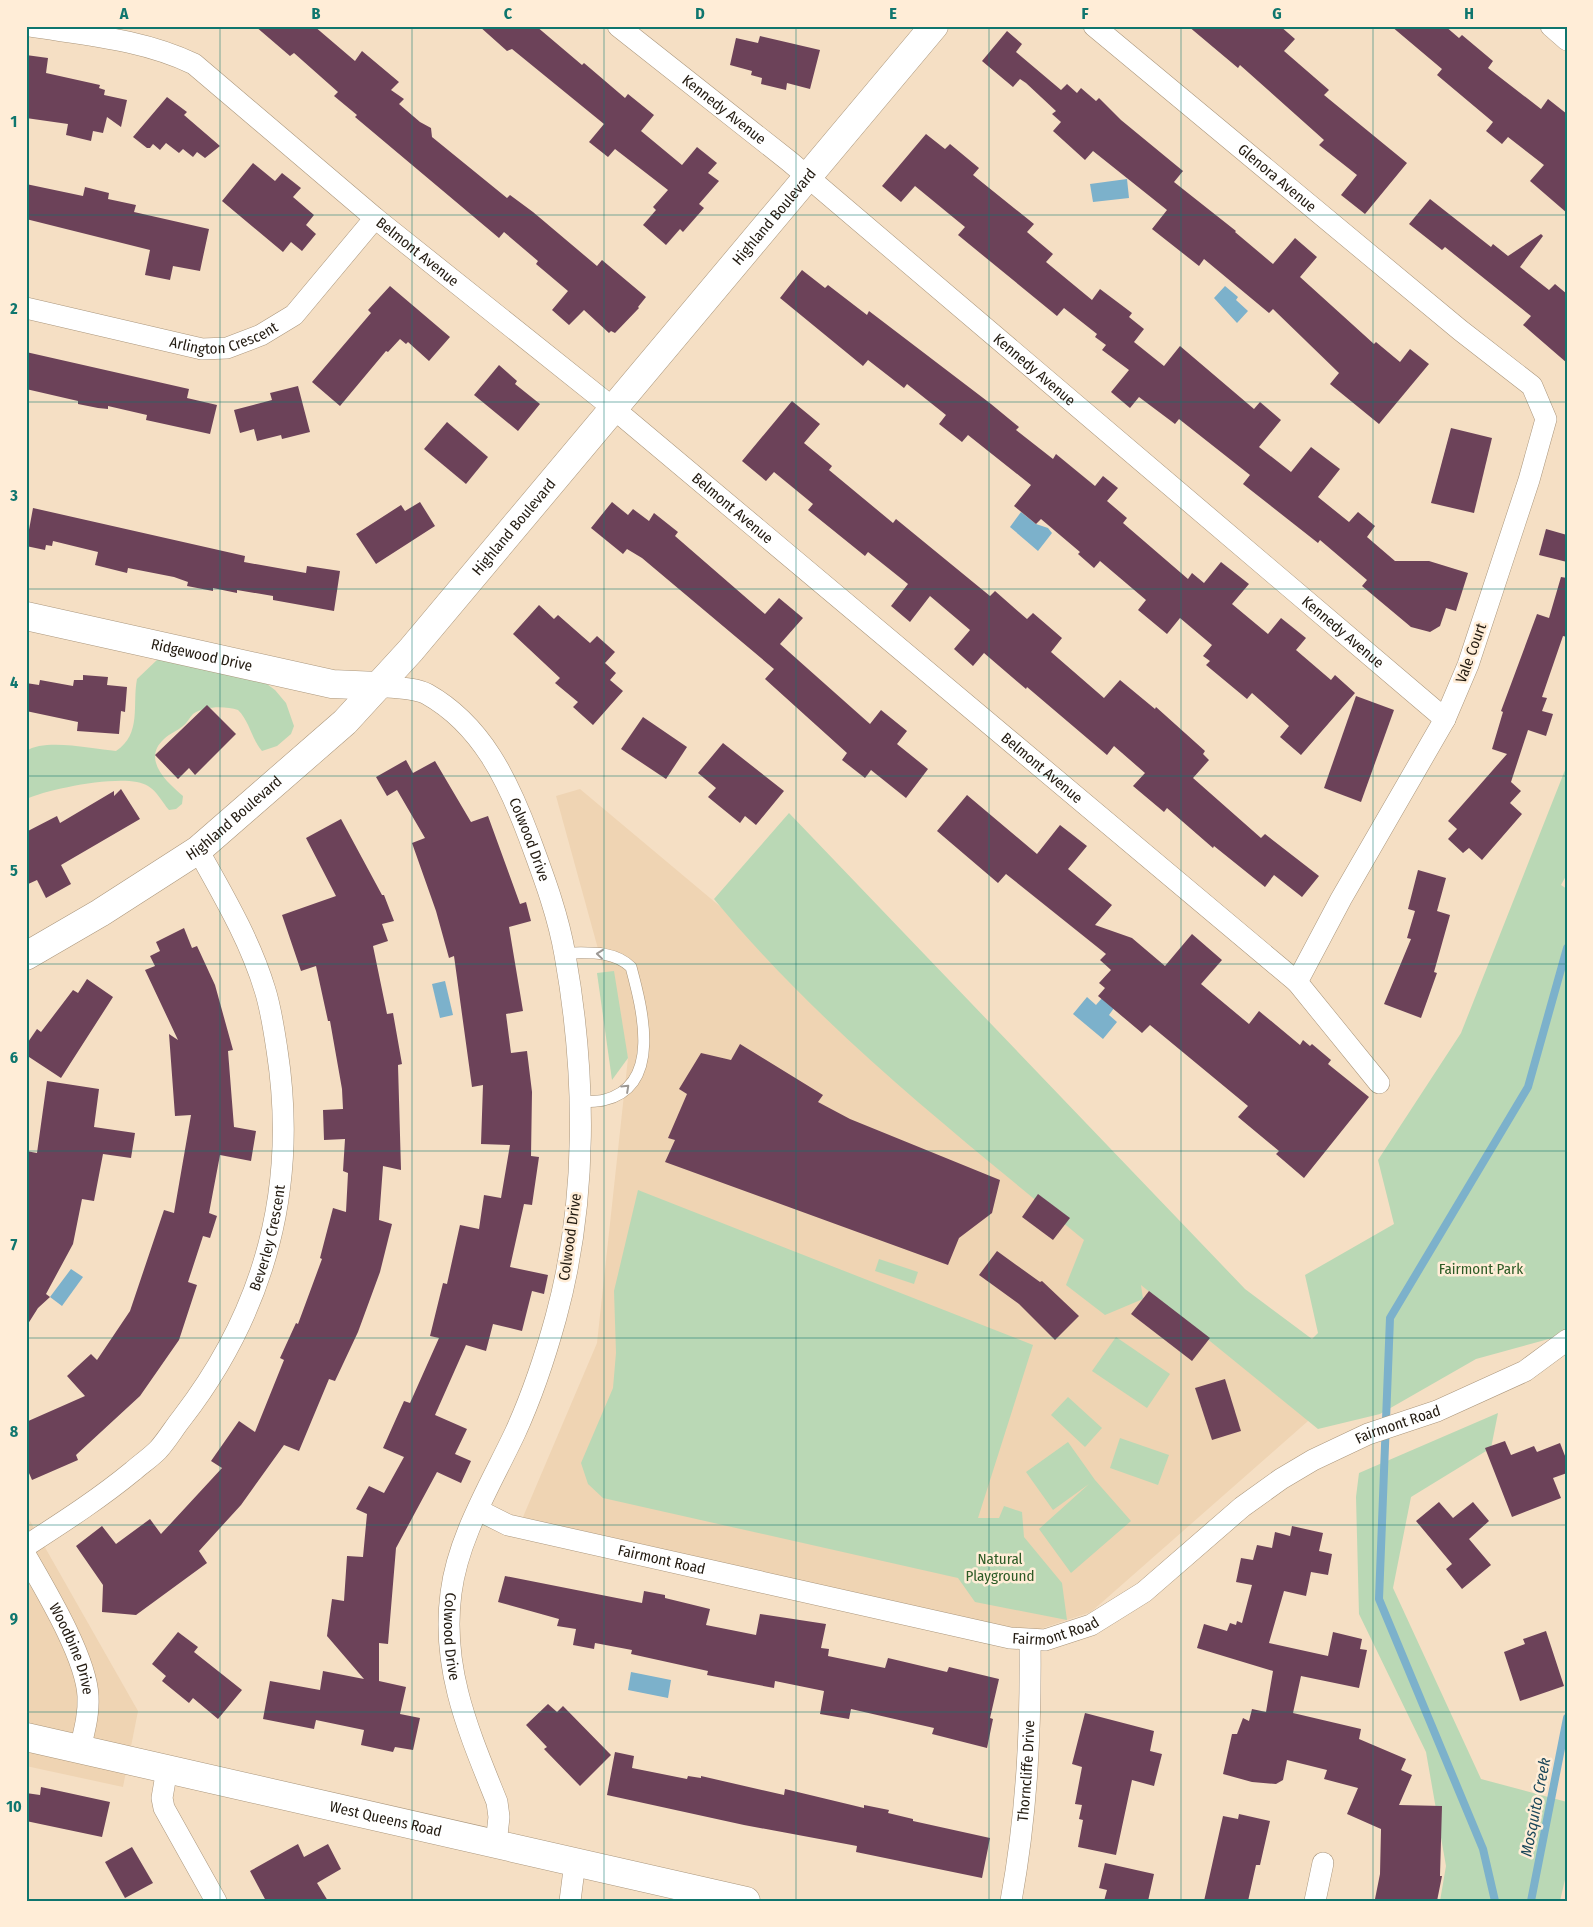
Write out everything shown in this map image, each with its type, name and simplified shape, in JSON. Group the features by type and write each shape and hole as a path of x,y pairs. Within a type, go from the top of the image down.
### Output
{"street":[{"name":"Belmont Avenue","path":"29,26 141,44 172,53 194,64 375,218 613,408 1297,982 1379,1083"},
{"name":"Kennedy Avenue","path":"618,26 806,177 1445,719"},
{"name":"Highland Boulevard","path":"26,956 100,913 198,850 345,722 378,686 934,26"},
{"name":"Glenora Avenue","path":"1094,26 1460,330"},
{"path":"1551,26 1567,40"},
{"name":"Arlington Crescent","path":"26,308 202,349 227,348 261,335 294,315 375,218"},
{"name":"Vale Court","path":"1297,982 1341,899 1445,719 1471,656 1529,480 1546,419 1532,386 1460,330"},
{"name":"Ridgewood Drive","path":"26,616 332,684 378,686"},
{"name":"Colwood Drive","path":"378,686 426,694 463,722 490,753 512,793 544,877 565,953 574,1017 581,1102 578,1177 571,1243 556,1316 538,1378 478,1510 459,1558 451,1591 448,1622 450,1660 460,1710 497,1802 499,1817 496,1844"},
{"name":"Beverley Crescent","path":"26,1546 100,1498 157,1450 197,1398 231,1346 255,1288 273,1230 283,1163 284,1093 266,991 251,950 198,850"},
{"name":"Fairmont Road","path":"478,1510 508,1526 1010,1638 1030,1641 1045,1640 1091,1625 1144,1592 1242,1507 1281,1479 1313,1460 1368,1434 1416,1419 1525,1372 1567,1340"},
{"name":"Woodbine Drive","path":"26,1556 57,1611 83,1670 88,1695 88,1711 80,1749"},
{"name":"Thorncliffe Drive","path":"1011,1901 1020,1850 1029,1767 1031,1720 1030,1641"},
{"name":"West Queens Road","path":"26,1737 746,1901"},
{"path":"167,1769 162,1798 164,1808 216,1901"},
{"path":"570,1901 576,1862"},
{"path":"1315,1901 1323,1863"}],"lane":[{"path":"565,953 603,953 623,959 631,967 645,1043 642,1064 624,1092 604,1100 581,1102"}],"shaded area":[{"path":"580,789 790,965 1333,1399 1091,1612 1028,1633 523,1517 597,1343 628,1058 556,796"},
{"path":"26,1514 138,1711 123,1787 26,1766"}],"green space":[{"path":"158,659 263,681 275,690 286,703 294,726 291,734 277,746 262,751 238,710 215,707 203,709 193,714 184,725 164,739 155,755 156,763 164,778 183,796 182,804 176,809 169,810 157,794 148,786 138,782 124,781 106,781 69,787 26,799 26,751 45,745 57,745 116,751 124,744 133,728 137,679"},
{"name":"Fairmont Park","path":"1567,765 1567,874 1561,885 1567,889 1567,1334 1476,1359 1380,1414 1318,1429 1141,1285 1143,1299 1105,1315 1066,1285 1084,1240 938,1119 844,1036 755,947 714,899 789,813 1245,1289 1312,1339 1318,1333 1305,1275 1394,1224 1378,1160 1461,1033"},
{"path":"614,971 628,1058 612,1080 597,973"},
{"name":"Natural Playground","path":"638,1190 1033,1345 978,1518 999,1518 1004,1506 1022,1512 1024,1537 1062,1583 1067,1620 975,1602 958,1578 603,1498 588,1484 581,1463 613,1388 616,1353 614,1291"},
{"path":"879,1259 918,1272 914,1284 875,1271"},
{"path":"1116,1337 1170,1374 1147,1408 1092,1371"},
{"path":"1068,1397 1102,1428 1085,1447 1051,1415"},
{"path":"1498,1413 1491,1448 1411,1497 1393,1588 1481,1779 1567,1802 1567,1871 1560,1901 1440,1901 1446,1866 1426,1752 1359,1614 1356,1497 1359,1473"},
{"path":"1120,1438 1169,1455 1158,1485 1110,1468"},
{"path":"1068,1442 1095,1480 1131,1521 1071,1573 1039,1529 1089,1484 1053,1510 1026,1472"}],"water":[{"path":"1127,179 1129,198 1093,202 1090,184"},
{"path":"1225,286 1238,297 1236,300 1248,311 1237,323 1214,298"},
{"path":"1021,512 1036,524 1048,528 1052,533 1038,551 1010,527"},
{"path":"445,981 453,1015 440,1018 432,984"},
{"path":"1087,997 1096,1005 1102,998 1114,1008 1109,1015 1117,1022 1103,1039 1073,1014"},
{"path":"71,1269 83,1277 62,1306 50,1297"},
{"path":"631,1672 671,1680 668,1698 628,1690"}],"building":[{"path":"255,26 314,26 355,61 362,51 399,82 391,90 404,99 399,104 420,122 431,128 432,137 507,198 510,195 533,212 597,266 602,260 646,297 639,308 615,333 611,331 609,333 584,310 569,325 552,310 568,291 536,264 538,261 504,232 499,238 355,117 357,115 334,96 338,92 294,53 290,56"},
{"path":"479,26 536,26 625,98 628,94 654,115 641,131 682,165 697,147 717,163 708,173 719,181 699,204 704,208 683,232 680,229 666,245 643,225 656,210 653,207 668,190 615,149 608,157 589,142 604,124 512,49 507,51"},
{"path":"1188,26 1280,26 1295,39 1284,51 1329,90 1324,95 1407,163 1365,214 1341,195 1357,175 1319,145 1324,140 1240,65 1238,68"},
{"path":"1391,26 1445,26 1459,38 1462,35 1493,61 1488,68 1541,109 1548,99 1567,114 1567,213 1530,181 1544,165 1508,137 1502,144 1486,131 1493,122 1437,75 1442,69"},
{"path":"1007,31 1022,44 1016,52 1061,90 1067,84 1077,93 1081,88 1096,101 1099,98 1121,120 1183,171 1174,182 1236,231 1273,264 1295,238 1317,257 1300,277 1374,344 1376,342 1400,362 1410,349 1429,364 1379,424 1330,384 1339,373 1273,309 1269,313 1204,259 1199,266 1152,229 1167,210 1093,151 1085,160 1053,131 1061,122 1052,114 1056,111 1026,83 1020,79 1013,87 982,61"},
{"path":"760,36 820,50 810,89 787,83 786,90 761,84 762,78 751,75 752,71 730,65 736,38 758,43"},
{"path":"26,55 48,58 46,73 100,85 99,88 105,90 104,95 127,100 121,127 107,117 103,133 93,131 91,141 66,135 68,124 26,118"},
{"path":"167,97 187,112 184,115 220,146 205,158 197,152 193,157 183,149 179,153 166,143 160,150 153,144 150,148 147,148 133,137"},
{"path":"926,134 945,149 950,144 979,168 973,175 1034,224 1027,232 1053,254 1046,262 1092,300 1100,289 1132,313 1129,317 1144,329 1134,342 1164,366 1180,346 1254,409 1260,402 1281,420 1259,447 1291,472 1311,447 1340,469 1318,497 1349,522 1358,512 1375,526 1367,537 1395,561 1429,561 1468,573 1456,611 1446,608 1440,626 1430,632 1411,627 1362,586 1367,580 1320,540 1318,543 1243,484 1250,475 1179,419 1175,424 1139,397 1130,408 1111,392 1129,370 1102,350 1106,345 1095,337 1097,334 1064,308 1057,316 958,235 965,227 915,186 901,202 882,186"},
{"path":"253,163 275,181 282,173 301,188 293,197 314,215 306,225 316,234 302,251 291,242 283,252 222,201"},
{"path":"26,184 83,196 85,187 109,193 108,199 136,205 134,212 209,229 200,271 173,266 170,280 145,275 150,250 26,219"},
{"path":"1430,199 1491,247 1493,244 1508,256 1541,234 1543,236 1520,267 1549,290 1555,284 1567,294 1567,363 1523,325 1531,316 1445,247 1442,250 1409,224"},
{"path":"802,270 825,288 828,285 867,315 869,311 991,404 1019,427 1016,430 1053,459 1056,454 1095,486 1103,476 1118,488 1107,501 1127,518 1123,523 1188,579 1192,573 1204,583 1221,562 1249,584 1232,604 1268,634 1281,618 1306,638 1296,650 1331,680 1335,675 1355,693 1301,755 1280,737 1289,726 1252,693 1247,699 1206,665 1210,661 1203,656 1212,645 1180,618 1167,634 1138,610 1146,600 1100,561 1094,568 1078,554 1080,552 1041,519 1036,524 1014,506 1031,485 968,435 962,442 939,424 946,415 907,384 904,388 868,360 863,366 780,298"},
{"path":"390,286 450,337 429,361 408,342 406,344 400,339 388,352 386,351 340,406 312,382 371,313 368,310"},
{"path":"26,352 189,389 187,398 217,405 210,434 146,420 147,415 108,406 108,409 78,404 78,401 26,389"},
{"path":"499,365 517,381 515,384 540,404 518,431 474,395"},
{"path":"298,386 310,432 282,439 281,435 257,441 254,429 240,433 234,410 272,400 270,393"},
{"path":"792,401 820,424 804,443 832,466 829,470 893,523 896,519 990,596 995,591 1027,619 1033,613 1062,638 1051,652 1104,698 1120,680 1155,709 1156,707 1205,751 1203,754 1209,760 1193,778 1261,838 1265,834 1319,876 1302,897 1274,875 1265,887 1214,846 1213,848 1167,808 1164,812 1133,786 1145,773 1114,746 1107,755 984,653 973,666 954,649 970,630 930,596 910,622 891,606 908,584 868,552 865,556 808,510 813,504 774,472 766,481 742,461"},
{"path":"447,422 488,457 466,484 424,449"},
{"path":"1451,428 1492,438 1474,513 1431,503"},
{"path":"420,502 435,526 376,564 356,534 401,505 405,511"},
{"path":"612,502 628,515 633,509 649,521 654,513 678,532 675,536 765,614 779,598 803,618 780,644 870,724 881,710 907,731 897,744 928,769 906,798 871,770 865,778 842,760 847,753 765,679 774,669 642,558 627,549 623,554 591,528"},
{"path":"33,508 245,556 244,562 306,573 307,566 340,571 334,611 273,600 273,596 237,590 237,593 213,588 213,591 187,586 188,582 174,577 128,568 127,573 95,565 98,552 53,541 52,546 46,545 45,550 26,546"},
{"path":"1546,529 1567,535 1567,562 1539,555"},
{"path":"1561,577 1567,578 1567,637 1563,636 1542,697 1547,698 1542,711 1553,714 1546,736 1528,730 1511,782 1521,791 1510,803 1522,814 1482,860 1469,848 1463,853 1448,839 1457,829 1448,821 1507,754 1492,749 1503,712 1501,711 1537,614 1549,618"},
{"path":"539,605 554,619 558,615 590,643 597,636 615,652 605,663 616,673 610,680 623,691 593,725 573,707 578,702 555,683 560,678 513,634"},
{"path":"83,675 108,677 107,685 127,687 125,712 121,711 119,734 77,731 78,722 26,711 26,683 39,685 40,680 73,686 74,680 83,680"},
{"path":"1356,696 1394,710 1361,802 1324,788"},
{"path":"207,705 236,734 195,775 189,768 178,779 155,755"},
{"path":"643,717 687,747 666,779 621,749"},
{"path":"723,743 784,791 756,825 745,816 740,823 708,797 716,788 698,773"},
{"path":"406,760 413,773 435,761 471,822 488,816 520,904 526,902 531,921 509,927 523,1011 506,1014 511,1053 527,1051 532,1092 531,1156 539,1157 532,1205 524,1204 510,1267 548,1275 544,1294 532,1291 522,1331 493,1324 486,1351 466,1345 435,1415 467,1429 455,1454 471,1461 461,1483 437,1472 396,1548 388,1644 379,1643 379,1681 406,1687 400,1714 420,1718 413,1750 395,1747 393,1752 361,1745 364,1730 316,1720 314,1729 263,1719 270,1681 320,1690 323,1671 364,1679 327,1636 332,1599 344,1601 347,1556 363,1557 367,1514 356,1509 369,1486 384,1493 404,1457 383,1448 404,1401 410,1403 439,1338 430,1336 443,1283 447,1284 460,1225 479,1229 484,1195 501,1198 510,1145 481,1144 483,1085 472,1087 454,956 449,958 436,911 412,843 425,838 397,790 387,796 376,777"},
{"path":"121,789 140,819 61,865 71,884 46,898 37,880 26,885 26,832 57,816 60,823 114,791 114,796"},
{"path":"967,795 1037,854 1060,825 1087,846 1068,869 1112,905 1095,925 1132,938 1165,966 1192,934 1222,960 1201,984 1249,1024 1259,1011 1300,1045 1303,1040 1310,1046 1312,1044 1331,1060 1328,1064 1369,1097 1304,1178 1276,1154 1279,1151 1238,1117 1248,1106 1150,1025 1142,1033 1098,996 1105,988 1099,983 1111,970 1100,960 1106,954 1006,874 998,883 937,831"},
{"path":"341,819 382,895 384,895 394,921 382,924 388,941 373,946 387,1014 393,1013 402,1064 398,1065 401,1170 383,1166 379,1220 392,1224 380,1272 358,1332 335,1381 329,1379 299,1451 284,1445 241,1505 199,1551 207,1563 136,1615 102,1612 103,1585 76,1546 102,1526 116,1544 150,1519 161,1534 222,1468 211,1461 239,1421 255,1432 284,1360 280,1358 296,1323 298,1324 322,1259 320,1258 333,1208 346,1212 348,1173 343,1171 345,1139 324,1140 323,1110 343,1109 342,1089 330,1021 328,1021 316,966 301,971 282,915 336,896 306,838"},
{"path":"1418,870 1446,878 1437,911 1450,915 1434,972 1437,973 1421,1018 1384,1004 1411,939 1407,938 1415,911 1408,909"},
{"path":"184,928 192,948 197,946 215,985 233,1050 228,1051 234,1127 256,1131 251,1161 220,1155 209,1213 217,1216 210,1238 203,1236 188,1282 197,1285 179,1340 140,1396 76,1455 78,1460 32,1480 26,1466 26,1422 85,1396 67,1376 91,1354 97,1360 130,1311 164,1210 174,1213 191,1115 175,1116 169,1034 178,1040 145,970 155,966 150,956 160,951 156,942"},
{"path":"87,979 113,997 61,1078 26,1055 26,1045 37,1029 41,1032 73,990 78,993"},
{"path":"740,1044 823,1095 818,1102 850,1119 1000,1180 992,1213 959,1238 948,1265 665,1162 675,1140 668,1138 687,1094 679,1089 701,1053 731,1060"},
{"path":"47,1081 99,1089 94,1127 135,1133 131,1158 103,1154 94,1201 82,1199 73,1244 46,1294 50,1297 38,1308 26,1327 26,1151 37,1153"},
{"path":"1038,1194 1070,1218 1053,1240 1022,1217"},
{"path":"997,1251 1040,1282 1042,1281 1079,1316 1055,1340 1019,1304 979,1275"},
{"path":"1149,1291 1210,1338 1192,1361 1131,1314"},
{"path":"1225,1379 1241,1431 1212,1440 1195,1388"},
{"path":"1505,1441 1511,1455 1534,1446 1537,1452 1560,1443 1567,1461 1567,1473 1553,1478 1561,1498 1512,1517 1485,1448"},
{"path":"1439,1502 1453,1518 1473,1502 1489,1521 1469,1539 1491,1565 1462,1589 1446,1569 1452,1564 1416,1521"},
{"path":"1292,1526 1323,1533 1319,1551 1332,1554 1328,1575 1311,1572 1306,1596 1284,1591 1269,1643 1328,1656 1333,1632 1362,1639 1360,1649 1367,1650 1359,1688 1301,1676 1293,1713 1361,1729 1359,1739 1406,1759 1401,1770 1412,1775 1399,1805 1442,1806 1440,1876 1442,1876 1437,1901 1375,1899 1380,1874 1381,1829 1347,1814 1358,1788 1324,1779 1327,1770 1287,1760 1283,1780 1276,1784 1252,1782 1223,1774 1232,1734 1237,1734 1243,1718 1249,1721 1252,1709 1266,1712 1273,1671 1197,1648 1204,1624 1227,1631 1230,1623 1236,1625 1237,1621 1242,1623 1252,1585 1236,1582 1241,1558 1253,1560 1257,1545 1272,1548 1275,1532 1290,1536"},
{"path":"505,1576 642,1603 644,1591 665,1595 665,1598 710,1609 706,1625 756,1635 760,1614 826,1624 821,1648 829,1649 828,1656 885,1668 888,1658 947,1672 949,1667 999,1679 990,1718 993,1719 987,1748 932,1734 934,1728 851,1709 849,1719 820,1714 824,1691 775,1681 774,1688 707,1675 708,1671 631,1654 632,1650 595,1643 594,1649 573,1645 576,1629 557,1626 559,1619 498,1602"},
{"path":"1546,1631 1564,1686 1520,1701 1504,1652 1525,1644 1523,1639"},
{"path":"178,1632 198,1647 194,1652 242,1690 218,1719 193,1698 189,1703 162,1681 166,1676 152,1664"},
{"path":"548,1704 557,1712 563,1706 611,1755 580,1786 544,1749 547,1747 526,1725"},
{"path":"1085,1713 1154,1731 1150,1751 1162,1754 1154,1786 1132,1780 1116,1855 1078,1847 1083,1820 1079,1819 1082,1805 1075,1804 1082,1767 1072,1764"},
{"path":"615,1752 634,1756 632,1768 687,1779 688,1776 701,1778 701,1776 784,1795 785,1789 864,1808 864,1805 889,1810 888,1813 913,1819 913,1821 990,1838 982,1878 856,1852 857,1846 744,1825 607,1795"},
{"path":"41,1787 110,1802 102,1837 26,1821 26,1793 40,1795"},
{"path":"1239,1814 1270,1821 1260,1865 1256,1865 1248,1901 1204,1901 1223,1816 1238,1819"},
{"path":"298,1844 304,1857 328,1844 341,1869 317,1883 328,1901 266,1901 250,1871"},
{"path":"132,1847 153,1883 125,1898 105,1862"},
{"path":"1105,1863 1154,1874 1148,1901 1104,1901 1107,1890 1099,1888"}],"waterway":[{"path":"1495,1901 1483,1849 1379,1599 1390,1318 1528,1087 1567,948"},
{"name":"Mosquito Creek","path":"1531,1901 1567,1718"}]}
